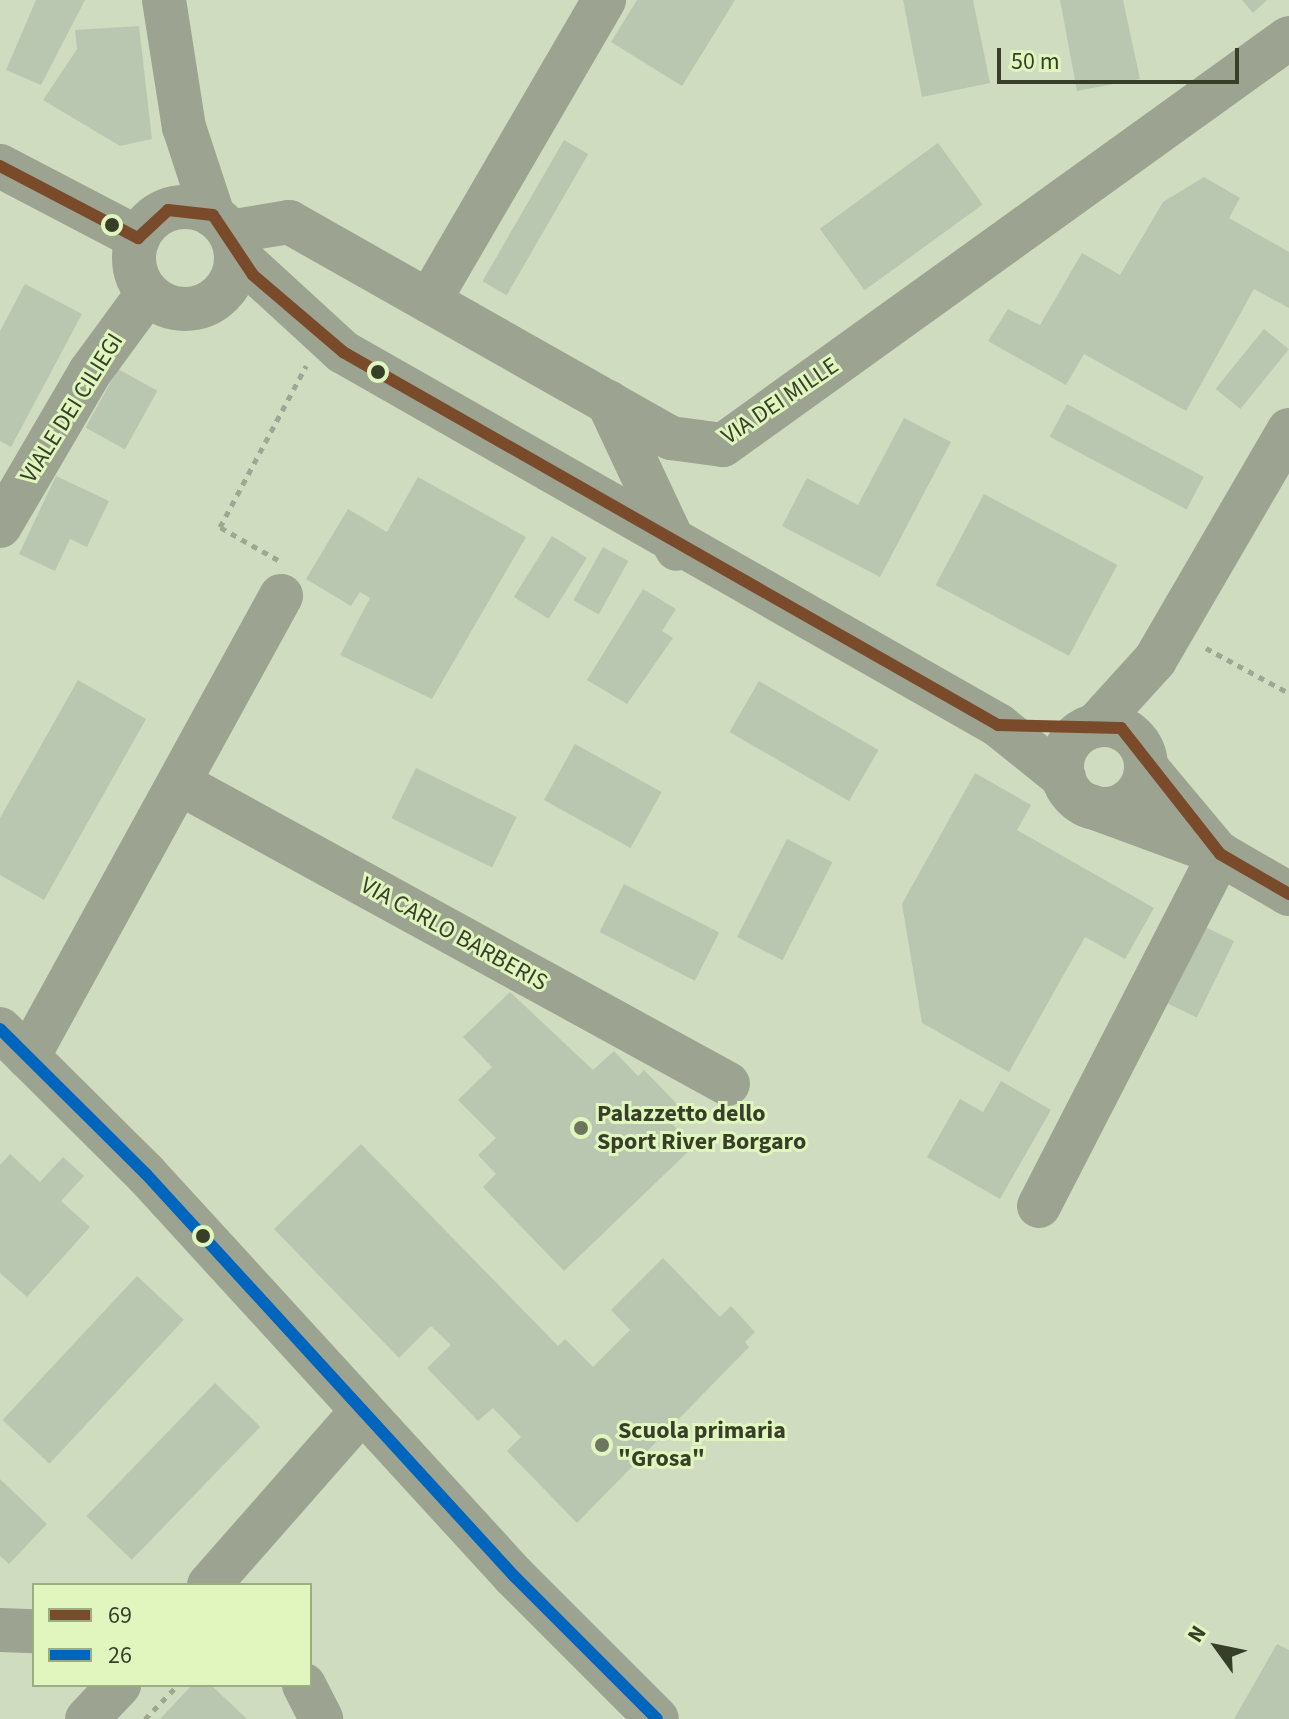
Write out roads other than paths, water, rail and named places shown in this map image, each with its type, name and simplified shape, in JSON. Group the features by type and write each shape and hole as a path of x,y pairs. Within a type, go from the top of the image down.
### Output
{"street":[{"path":"164,0 184,127 226,234 231,279 217,299 181,310 147,294 134,267 153,224 184,127"},
{"path":"429,301 604,0"},
{"name":"VIA DEI MILLE","path":"226,234 289,222 671,438 723,445 1289,38"},
{"path":"0,166 153,224 226,234 330,348"},
{"name":"VIALE DEI CILIEGI","path":"0,526 90,372 147,294"},
{"path":"217,299 330,348 677,549 998,725 1077,792 1220,854 1289,894"},
{"path":"608,402 677,549"},
{"path":"1077,792 1068,746 1089,729 1164,645 1289,430"},
{"path":"281,596 179,783 14,1043 146,1174 362,1411 657,1719"},
{"path":"1077,792 1128,802 1143,756 1164,645"},
{"path":"998,725 1121,728 1220,854"},
{"name":"VIA CARLO BARBERIS","path":"179,783 728,1084"},
{"path":"1039,1206 1220,854"},
{"path":"218,1581 362,1411"},
{"path":"0,1630 32,1631"},
{"path":"87,1719 117,1687"},
{"path":"305,1687 321,1719"}],"place":[{"name":"Palazzetto dello Sport River Borgaro","path":"581,1128"},
{"name":"Scuola primaria \"Grosa\"","path":"602,1445"}]}
